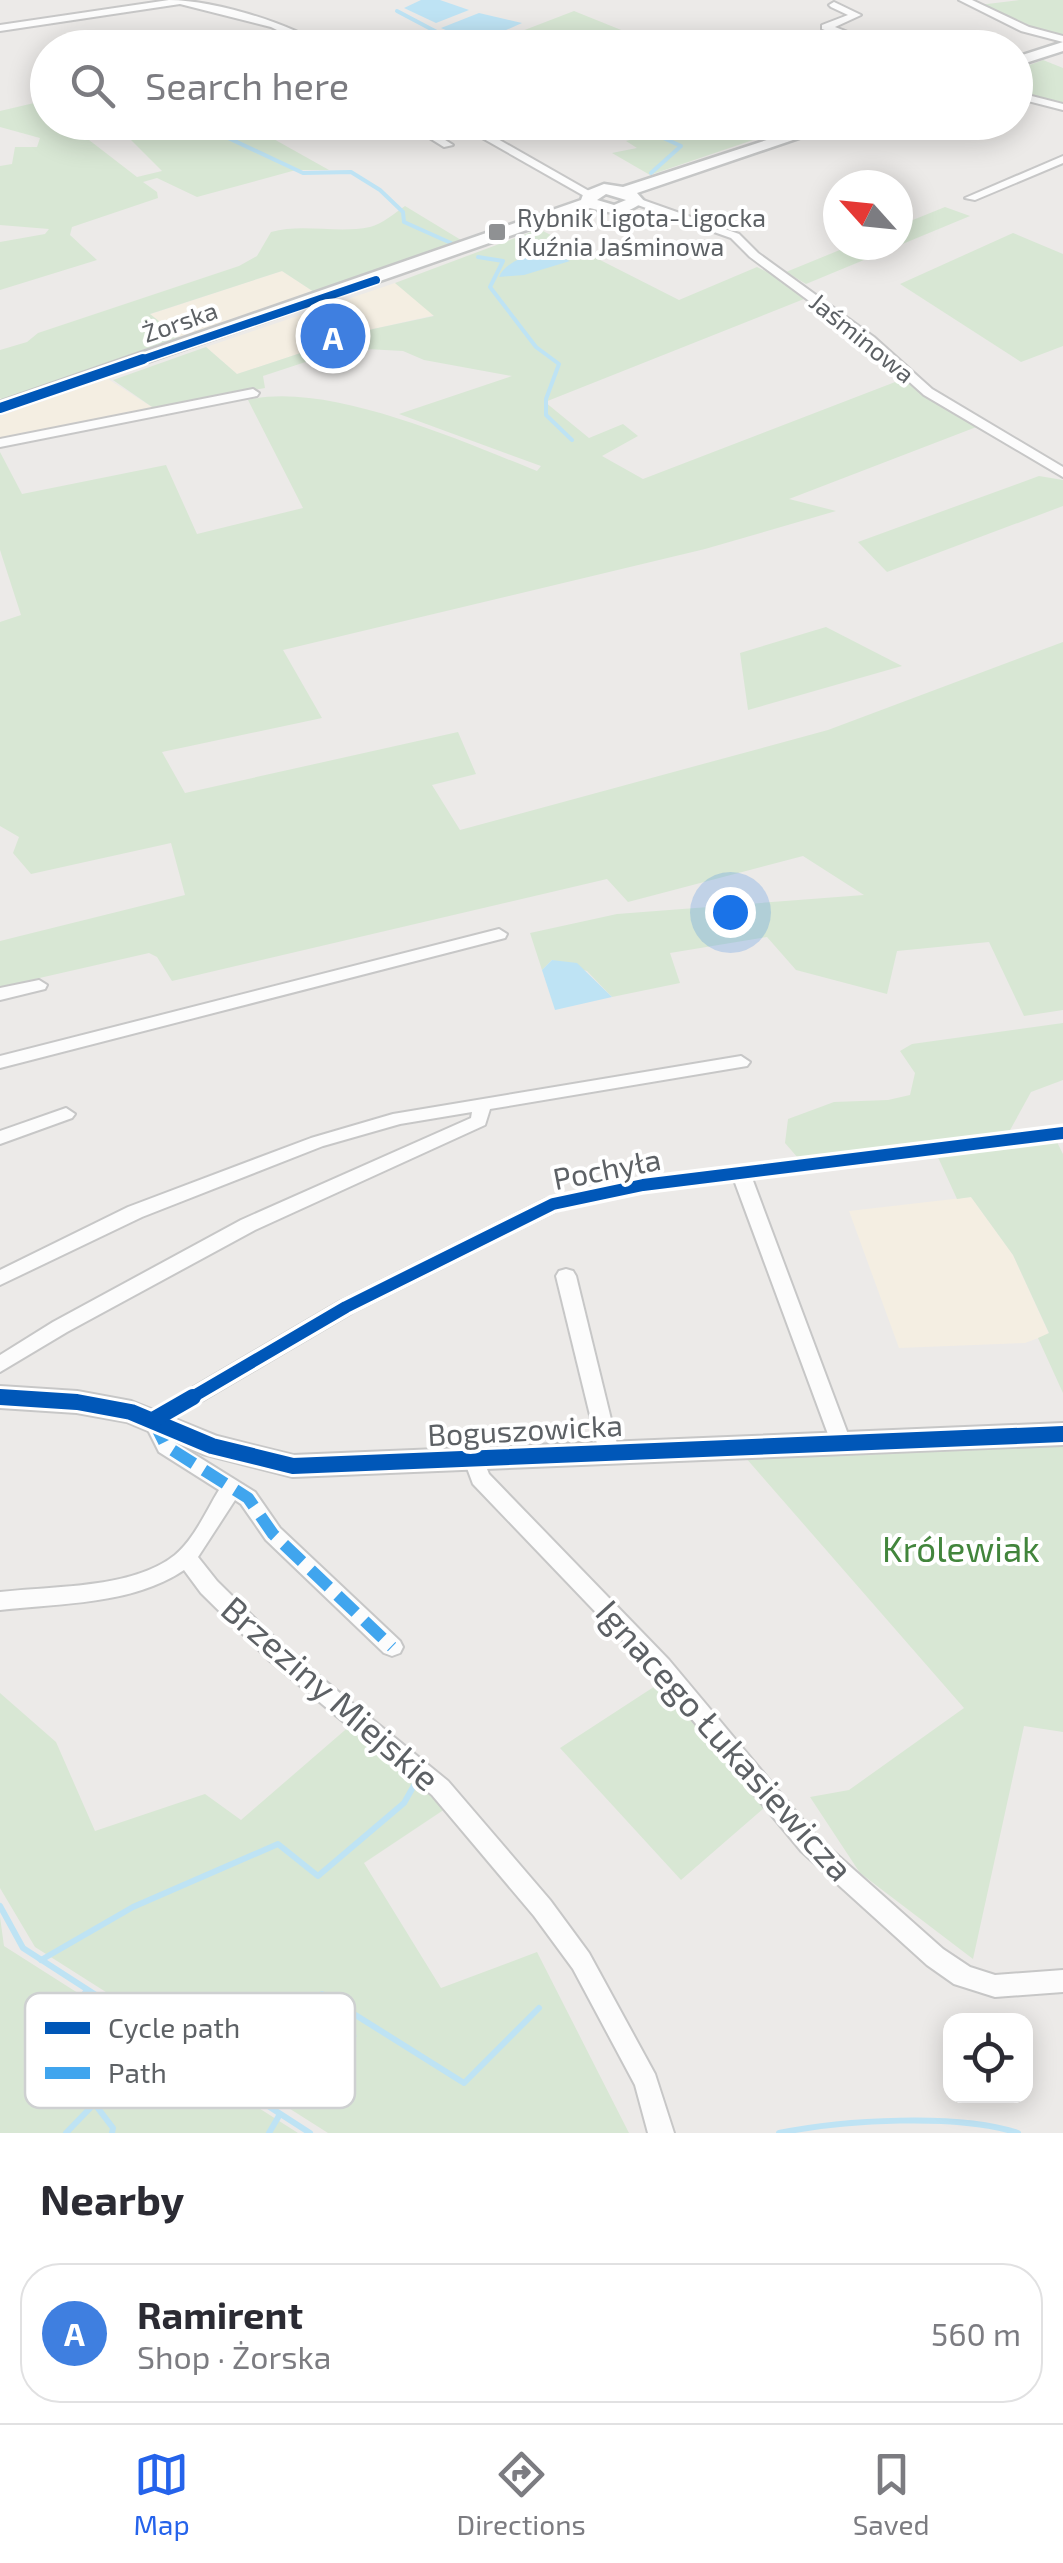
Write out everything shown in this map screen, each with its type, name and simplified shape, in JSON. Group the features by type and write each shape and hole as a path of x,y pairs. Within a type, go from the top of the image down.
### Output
{"main road":[{"path":"1033,55 1063,43"},
{"path":"631,199 788,140"},
{"name":"Żorska","path":"0,408 376,280 594,199 631,199"}],"street":[{"path":"198,0 210,9"},
{"path":"964,0 1028,30"},
{"path":"0,28 184,1 286,30"},
{"path":"834,5 856,15 826,27 834,30"},
{"path":"1033,32 1063,43"},
{"path":"1033,99 1063,107"},
{"path":"441,140 448,144"},
{"path":"490,140 594,199"},
{"path":"971,198 1063,159"},
{"name":"Jaśminowa","path":"631,199 734,236 870,340 928,392 1063,474"},
{"path":"0,443 253,394"},
{"path":"0,1062 499,934"},
{"path":"0,994 39,985"},
{"path":"0,1278 135,1212 317,1142 399,1118 741,1062"},
{"path":"0,1365 60,1327 248,1224 479,1121 482,1104"},
{"path":"0,1138 66,1114"},
{"name":"Pochyła","path":"152,1420 346,1307 553,1204 643,1186 1063,1132"},
{"path":"742,1174 842,1445"},
{"name":"Boguszowicka","path":"566,1276 610,1452"},
{"name":"Boguszowicka","path":"0,1397 77,1402 152,1420 212,1446 293,1466 1063,1434"},
{"path":"152,1420 166,1446 248,1498 274,1534 392,1647"},
{"name":"Ignacego Łukasiewicza","path":"474,1460 480,1478 661,1666 834,1870 935,1957 963,1976 1005,1986 1063,1981"},
{"path":"0,1601 136,1582 164,1572 186,1557 232,1488"},
{"name":"Brzeziny Miejskie","path":"186,1557 209,1587 278,1656 440,1788 542,1908 581,1961 646,2082 661,2133"}],"shaded area":[{"path":"282,271 314,292 179,337 148,315"},
{"path":"395,283 435,315 373,329 237,374 206,347"},
{"path":"108,379 155,409 0,441 0,416"},
{"path":"971,1197 1013,1255 1049,1334 1025,1343 899,1348 849,1211"}],"green space":[{"path":"1063,0 1063,37 1029,29 979,5"},
{"path":"574,11 621,30 525,30"},
{"path":"1043,60 1063,68 1063,104 1033,98 1033,64"},
{"path":"30,104 30,135 0,127 0,111"},
{"path":"39,140 89,140 137,177 162,171 131,140 275,140 329,170 296,170 197,197 157,178 143,182 157,192 158,198 72,227 70,235 97,260 0,290 0,242 45,234 49,229 0,225 0,166 12,164 15,147 37,147"},
{"path":"753,140 650,175 612,153 637,148 626,141"},
{"path":"405,206 461,240 314,292 282,271 150,314 179,337 0,398 0,350 27,342 38,333 239,266 257,256 271,232 370,227"},
{"path":"945,207 970,216 913,240 913,220"},
{"path":"539,229 679,300 757,267 781,279 804,299 545,402 589,438 623,424 638,436 602,456 643,479 903,379 979,426 789,499 836,511 705,549 283,650 322,718 162,752 185,793 458,732 476,774 432,785 460,830 828,730 1063,642 1063,1010 1024,1016 989,942 897,951 887,994 796,970 767,937 670,953 680,983 612,997 587,971 552,960 542,970 530,933 617,914 864,895 803,856 628,902 607,879 172,981 157,957 149,953 0,987 0,941 185,895 171,843 31,874 13,853 19,837 0,826 0,622 21,615 0,550 0,452 22,494 166,465 197,534 303,508 248,400 280,396 354,406 433,430 537,471 541,466 399,414 512,376 424,360 403,351 348,348 263,376 265,388 155,409 113,380 206,347 237,374 373,329 434,316 395,283"},
{"path":"1013,233 1063,254 1063,346 1021,362 900,284"},
{"path":"823,257 823,260 864,260 806,284 786,272"},
{"path":"1039,476 1063,480 1063,506 887,572 858,542"},
{"path":"826,627 902,666 748,710 740,653"},
{"path":"1063,1023 1063,1080 1031,1092 1009,1132 798,1158 785,1143 788,1119 834,1102 910,1095 915,1073 900,1051 912,1044"},
{"path":"1056,1140 1063,1154 1063,1393 1038,1338 1049,1333 1013,1255 971,1197 957,1199 936,1153"},
{"name":"Królewiak","path":"1063,1445 1063,1732 1024,1726 973,1959 860,1873 810,1797 849,1790 964,1708 745,1457"},
{"path":"666,1679 772,1809 764,1808 681,1880 560,1748"},
{"path":"0,1693 56,1742 95,1831 205,1794 241,1820 352,1724 445,1809 364,1863 441,1988 537,1952 629,2133 328,2133 289,2108 355,2108 355,1993 107,1993 35,1947 0,1888"},
{"path":"0,1917 4,1946 78,1993 25,1993 25,2108 259,2108 298,2133 0,2133"}],"water":[{"path":"421,0 440,0 469,10 436,23 404,8"},
{"path":"479,13 522,23 506,30 441,28"},
{"path":"545,251 570,261 524,275 499,277 512,263"},
{"path":"552,960 577,963 612,997 555,1010 542,970"}],"waterway":[{"path":"397,11 433,30"},
{"path":"232,140 303,173 351,172 380,190 403,212 404,222 451,243"},
{"path":"651,173 681,146 668,140"},
{"path":"478,257 503,261 490,287 536,347 559,364 546,399 546,415 572,440"},
{"path":"41,1960 133,1907 278,1844 318,1876 404,1803 416,1782"},
{"path":"0,1906 23,1948 41,1960"},
{"path":"41,1960 93,1993"},
{"path":"355,2015 464,2083 539,2008"},
{"path":"66,2133 90,2108"},
{"path":"98,2108 113,2128 112,2133"},
{"path":"271,2108 310,2133"},
{"path":"269,2133 280,2114"},
{"path":"779,2133 900,2121 964,2123 1018,2133"}],"marked path":[{"path":"153,1420 166,1446 248,1498 273,1534 392,1647"}],"cycle path":[{"path":"0,408 376,280"},
{"path":"153,1420 346,1307 553,1204 643,1185 1063,1133"},
{"path":"0,1397 77,1402 131,1412 212,1446 293,1466 1063,1434"}],"place":[{"name":"Rybnik Ligota-Ligocka Kuźnia Jaśminowa","path":"497,232"},
{"name":"Ramirent","path":"333,336"}]}
